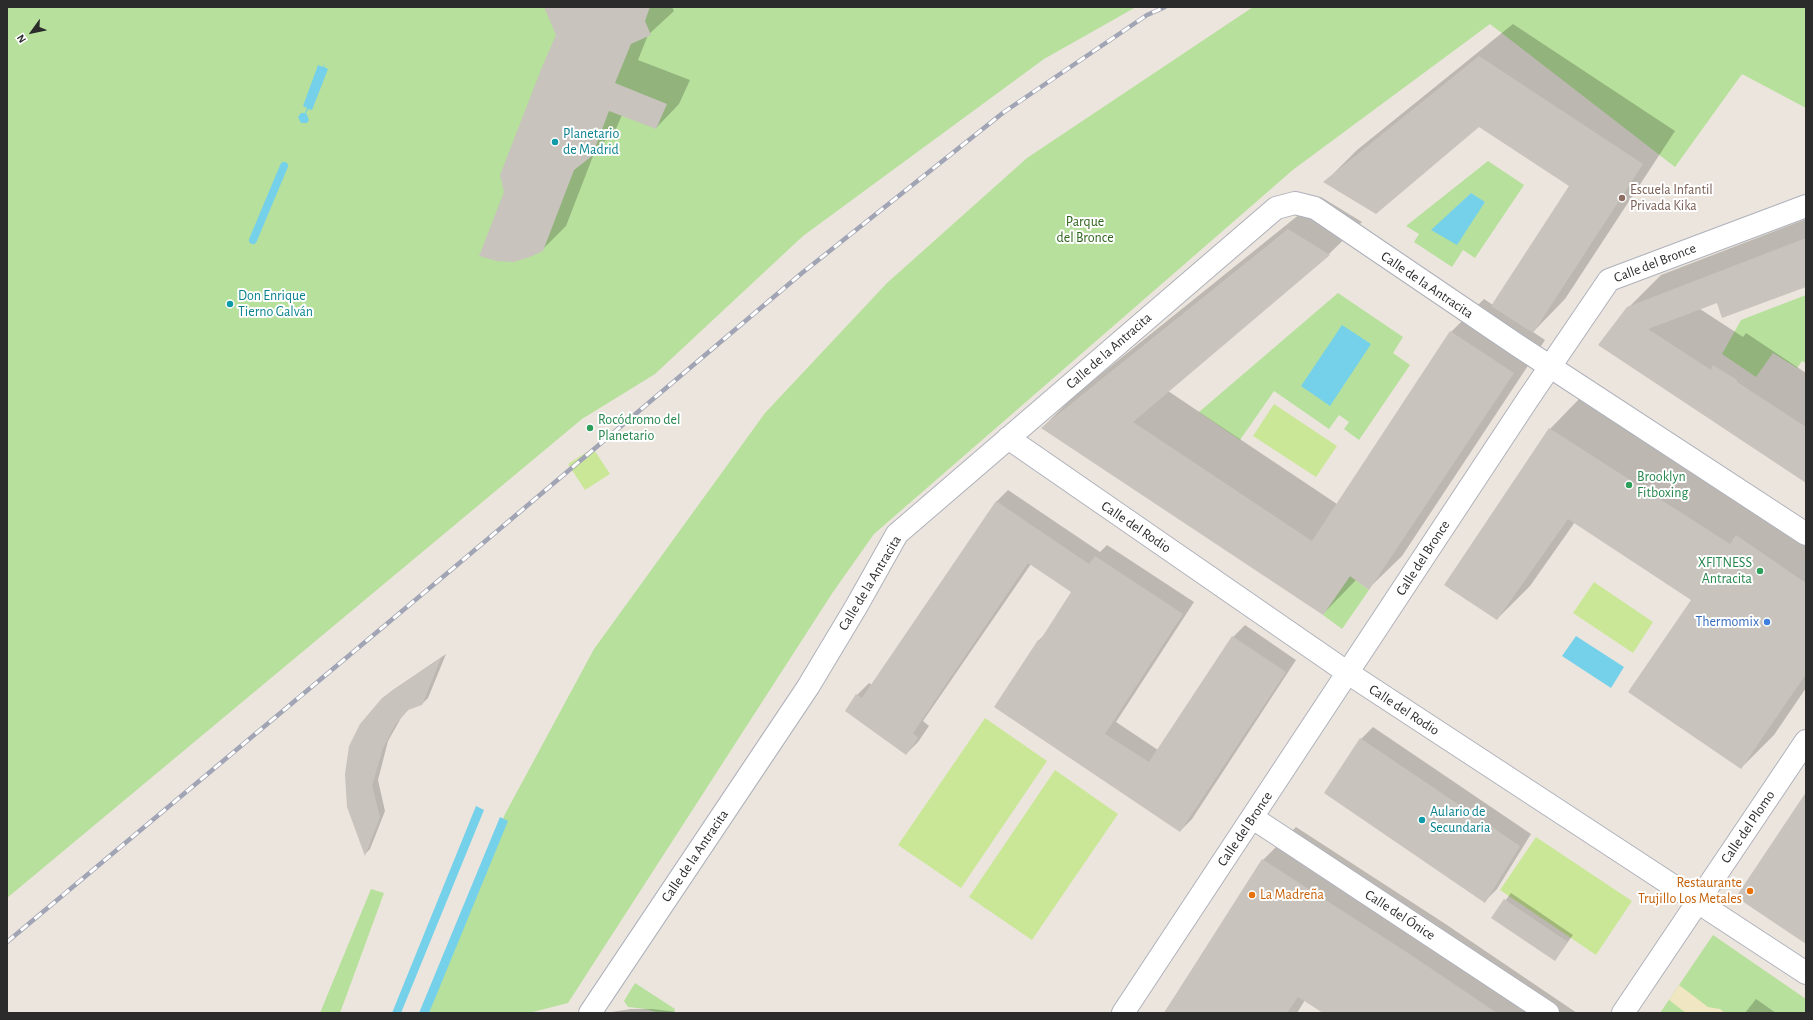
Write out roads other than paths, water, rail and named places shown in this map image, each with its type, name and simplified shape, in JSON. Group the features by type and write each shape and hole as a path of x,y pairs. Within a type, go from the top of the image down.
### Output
{"street":[{"name":"Calle de la Antracita","path":"590,1013 808,687 856,607 897,534 1276,208 1295,203 1315,208 1516,345 1806,534"},
{"name":"Calle del Bronce","path":"1123,1013 1550,366 1609,280 1806,206"},
{"name":"Calle del Rodio","path":"1008,438 1348,673 1806,973"},
{"name":"Calle del Plomo","path":"1623,1013 1806,740"},
{"name":"Calle del Ónice","path":"1253,818 1548,1013"}],"water":[{"path":"325,62 324,67 328,69 312,110 308,109 306,113 309,120 307,123 301,123 298,117 301,113 305,113 307,108 303,106 318,65 323,67"},
{"path":"1471,193 1485,202 1457,245 1431,230"},
{"path":"1342,325 1371,344 1330,406 1301,386"},
{"path":"1576,636 1624,667 1611,688 1562,656"},
{"path":"476,806 484,810 401,1013 392,1013"},
{"path":"500,817 508,821 429,1013 419,1013"}],"waterway":[{"path":"253,240 284,166"}],"railway":[{"path":"7,942 463,560 802,273 1004,112 1147,15 1165,7"}],"place":[{"name":"Planetario de Madrid","path":"555,142"},
{"name":"Escuela Infantil Privada Kika","path":"1622,198"},
{"name":"Don Enrique Tierno Galván","path":"230,304"},
{"name":"Rocódromo del Planetario","path":"590,428"},
{"name":"Brooklyn Fitboxing","path":"1629,485"},
{"name":"XFITNESS Antracita","path":"1760,571"},
{"name":"Thermomix","path":"1767,622"},
{"name":"Aulario de Secundaria","path":"1422,820"},
{"name":"Restaurante Trujillo Los Metales","path":"1750,891"},
{"name":"La Madreña","path":"1252,895"}],"park label":[{"name":"Parque del Bronce","path":"1085,230"}]}
